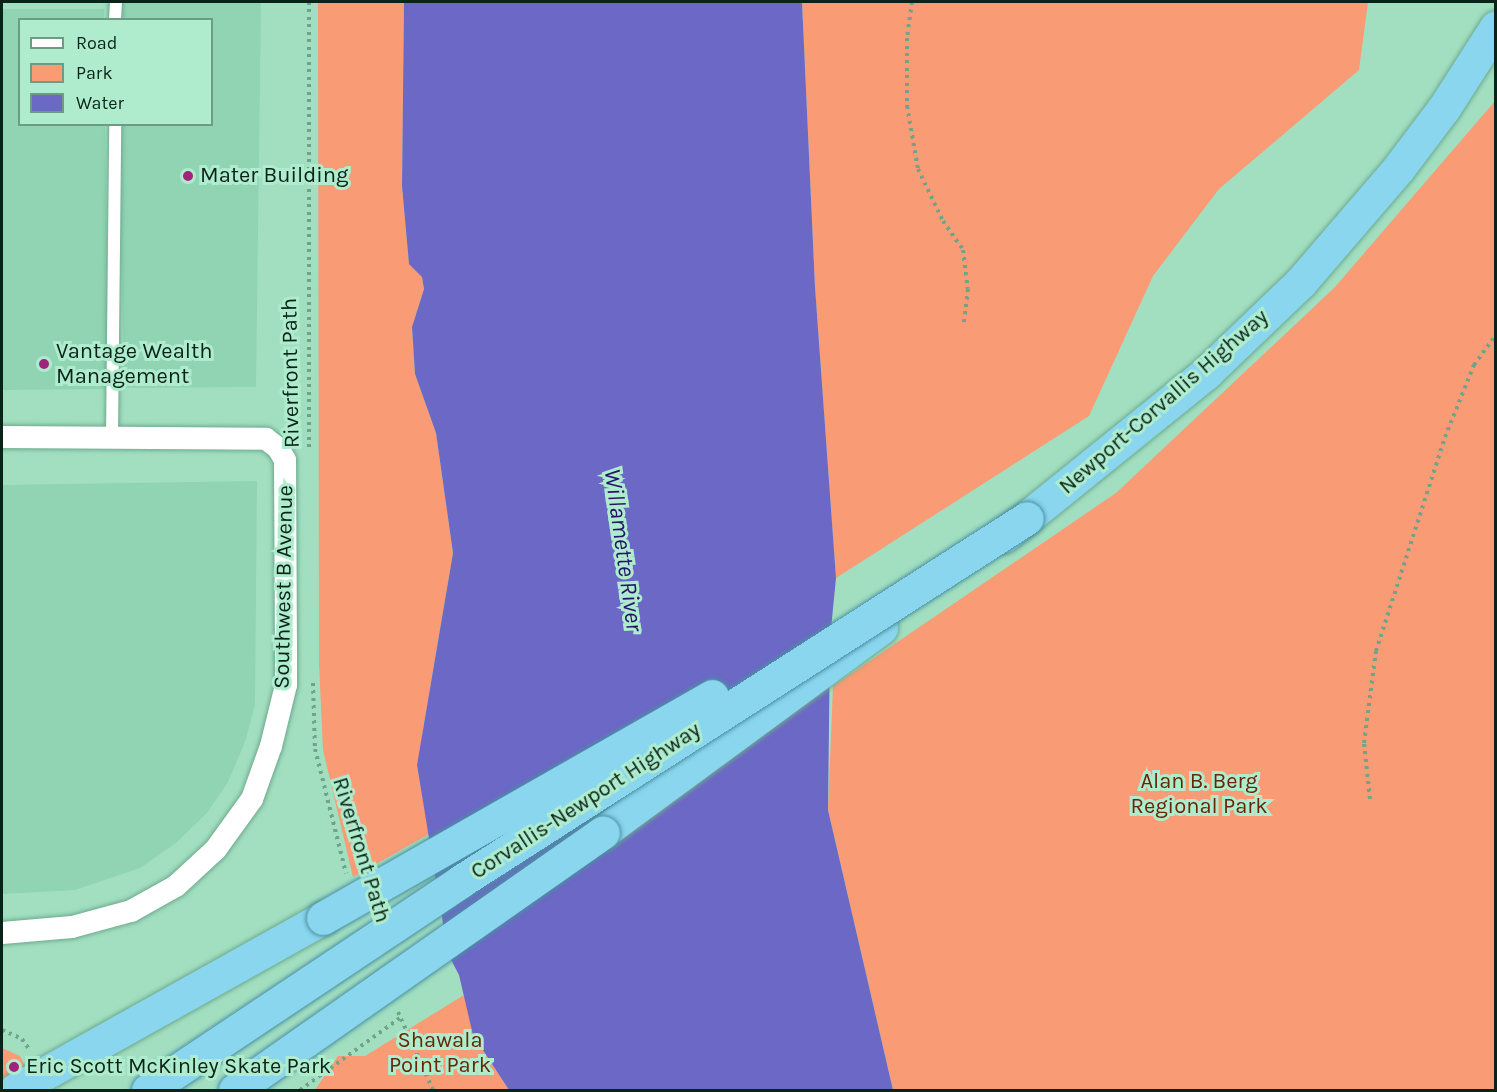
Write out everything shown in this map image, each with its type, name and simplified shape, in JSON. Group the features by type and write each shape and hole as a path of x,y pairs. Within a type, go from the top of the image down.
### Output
{"highway":[{"name":"Newport-Corvallis Highway","path":"1027,518 1206,373 1300,283 1398,169 1444,108 1496,27"},
{"path":"15,1090 1027,518"},
{"path":"235,1090 623,818 1027,518"},
{"name":"Corvallis-Newport Highway","path":"148,1090 471,875 1027,518"}],"street":[{"path":"2,437 112,436"},
{"name":"Southwest B Avenue","path":"2,933 72,927 130,911 176,886 208,857 252,800 271,746 286,685 285,460 278,448 266,440 112,436"}],"lane":[{"path":"116,2 116,18"},
{"path":"112,436 115,126"}],"path":[{"name":"Riverfront Path","path":"309,2 309,458"},
{"path":"912,2 907,38 907,106 918,169 943,221 963,250 968,289 964,324"},
{"path":"1370,799 1364,743 1376,651 1445,437 1474,365 1496,335"},
{"name":"Riverfront Path","path":"313,675 315,749 329,814 350,885"},
{"path":"396,1007 433,1090"},
{"path":"300,1090 400,1018"},
{"path":"2,1029 28,1045 30,1051 20,1056"}],"shaded area":[{"path":"261,2 256,387 124,388 119,126 213,126 213,18 117,18 117,3"},
{"path":"2,9 104,9 104,18 18,18 18,126 105,126 109,389 2,390"},
{"path":"257,481 255,705 245,742 228,782 207,813 176,843 140,868 75,890 2,894 2,485"}],"green space":[{"path":"318,2 404,2 402,186 409,263 422,277 424,289 412,327 415,374 436,433 453,553 417,765 429,834 353,877 323,750 319,664"},
{"path":"802,2 1368,2 1359,70 1219,189 1153,276 1089,416 836,578 815,287"},
{"name":"Alan B. Berg Regional Park","path":"1495,101 1495,1090 893,1090 828,810 833,686 1116,493 1335,287"},
{"name":"Shawala Point Park","path":"464,995 485,1054 509,1090 315,1090 338,1056 365,1056"},
{"name":"Eric Scott McKinley Skate Park","path":"2,1048 20,1056 27,1070 2,1090"}],"water":[{"name":"Willamette River","path":"404,2 802,2 815,287 836,578 830,639 828,810 893,1090 509,1090 473,1035 459,975 448,954 417,765 453,553 436,433 415,374 412,327 424,289 422,277 409,264 402,186"}],"place":[{"name":"Mater Building","path":"188,176"},
{"name":"Vantage Wealth Management","path":"44,364"},
{"name":"Eric Scott McKinley Skate Park","path":"14,1067"}]}
